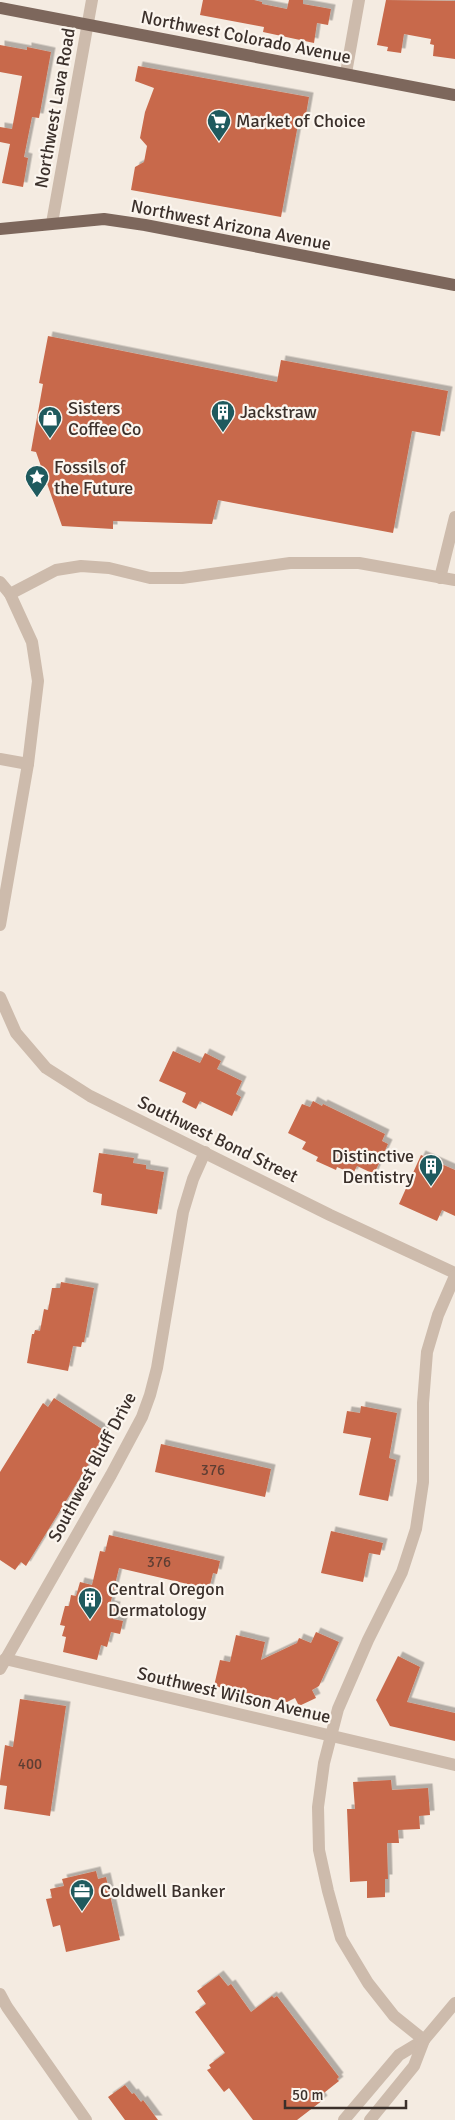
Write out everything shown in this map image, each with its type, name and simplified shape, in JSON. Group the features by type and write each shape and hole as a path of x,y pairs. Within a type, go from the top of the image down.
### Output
{"main road":[{"name":"Northwest Colorado Avenue","path":"0,8 455,95"},
{"name":"Northwest Arizona Avenue","path":"0,229 104,219 145,225 455,285"}],"street":[{"name":"Northwest Lava Road","path":"52,223 92,0"},
{"path":"346,73 359,0"},
{"path":"440,578 455,517"},
{"path":"10,594 56,570 82,566 110,568 150,578 182,578 290,563 359,563 455,580"},
{"path":"0,582 10,594 32,642 38,681 28,764 0,925"},
{"path":"0,759 28,764"},
{"name":"Southwest Bond Street","path":"0,997 16,1033 46,1068 90,1096 455,1275"},
{"name":"Southwest Bluff Drive","path":"2,1664 111,1475 144,1409 157,1368 183,1212 193,1179 205,1152"},
{"path":"424,2040 394,2016 368,1983 341,1938 328,1895 319,1850 318,1807 331,1735 338,1709 368,1640 402,1572 416,1529 423,1482 423,1403 427,1352 438,1314 455,1275"},
{"name":"Southwest Wilson Avenue","path":"2,1664 331,1735 455,1765"},
{"path":"0,1994 7,2007 86,2120"},
{"path":"370,2120 414,2066 424,2040 455,2003"},
{"path":"344,2120 399,2055 424,2040"}],"building":[{"path":"203,0 254,0 262,2 262,4 287,9 289,0 303,0 303,4 331,9 328,25 317,23 314,43 263,32 264,27 200,15"},
{"path":"386,0 455,1 455,59 433,56 434,45 430,44 431,39 404,34 401,53 387,51 388,47 377,45"},
{"path":"0,45 27,50 27,47 51,52 39,118 32,117 24,157 28,158 23,187 2,183 10,144 0,142 0,127 12,129 22,76 0,72"},
{"name":"Market of Choice","path":"138,66 309,97 305,120 299,119 281,217 131,190 135,167 144,162 147,146 140,138 145,112 154,88 135,81"},
{"name":"Jackstraw","path":"48,336 277,382 281,360 448,391 440,436 412,431 393,533 218,500 212,524 113,521 113,529 62,526 36,452 31,451 43,384 39,383"},
{"path":"173,1051 200,1063 205,1053 221,1061 217,1069 242,1081 236,1094 241,1097 232,1116 200,1101 196,1109 182,1102 186,1093 159,1081"},
{"path":"313,1101 385,1134 382,1141 388,1144 374,1174 357,1166 353,1174 337,1167 336,1170 316,1161 318,1157 302,1149 306,1142 288,1133 302,1104 310,1107"},
{"path":"99,1153 134,1158 133,1163 146,1165 146,1169 164,1172 157,1214 101,1205 102,1194 93,1192"},
{"name":"Distinctive Dentistry","path":"421,1155 455,1170 455,1216 442,1210 437,1221 399,1204"},
{"path":"61,1282 94,1288 84,1342 82,1342 81,1347 73,1346 68,1371 27,1363 32,1334 34,1334 35,1330 40,1331 44,1309 48,1310 52,1288 60,1288"},
{"path":"54,1398 105,1431 101,1437 104,1439 26,1566 21,1562 15,1570 0,1560 0,1472 43,1403 48,1407"},
{"path":"361,1406 397,1413 389,1458 396,1460 388,1501 359,1495 371,1438 343,1433 347,1411 360,1413"},
{"path":"161,1444 271,1469 265,1497 155,1472"},
{"path":"331,1531 383,1543 380,1555 369,1553 363,1582 321,1573"},
{"path":"109,1535 220,1561 217,1574 213,1573 209,1589 119,1568 110,1605 116,1606 113,1619 123,1621 120,1634 111,1632 107,1647 101,1645 97,1660 63,1652 66,1637 62,1636 65,1626 60,1625 65,1606 69,1606 71,1595 76,1596 80,1582 92,1585 100,1551 105,1552"},
{"path":"316,1632 339,1642 319,1686 312,1690 316,1698 299,1706 295,1698 287,1702 214,1686 220,1660 230,1662 236,1635 265,1642 261,1660 297,1643 299,1638 311,1643"},
{"path":"398,1656 420,1667 407,1702 455,1713 455,1741 390,1726 376,1700"},
{"path":"20,1699 66,1706 50,1816 4,1809 7,1786 0,1785 0,1781 5,1745 13,1747"},
{"path":"391,1780 392,1790 428,1788 430,1815 419,1816 420,1829 398,1830 399,1843 387,1843 388,1879 385,1879 385,1897 367,1898 367,1881 350,1882 347,1809 355,1809 353,1782"},
{"name":"Coldwell Banker","path":"96,1871 98,1879 106,1877 120,1940 66,1952 60,1925 53,1927 46,1899 52,1898 50,1889 64,1886 62,1879"},
{"path":"219,1975 228,1986 231,1984 251,2012 272,1996 274,1998 277,1996 339,2077 337,2079 339,2081 320,2096 323,2100 297,2120 253,2120 229,2088 224,2092 207,2070 211,2068 209,2065 225,2053 195,2012 206,2004 197,1991"},
{"path":"125,2085 141,2102 143,2100 158,2120 125,2120 108,2097"}],"place":[{"name":"Market of Choice","path":"219,142"},
{"name":"Jackstraw","path":"223,433"},
{"name":"Sisters Coffee Co","path":"50,439"},
{"name":"Fossils of the Future","path":"37,498"},
{"name":"Distinctive Dentistry","path":"431,1187"},
{"name":"Central Oregon Dermatology","path":"90,1620"},
{"name":"Coldwell Banker","path":"82,1912"}]}
